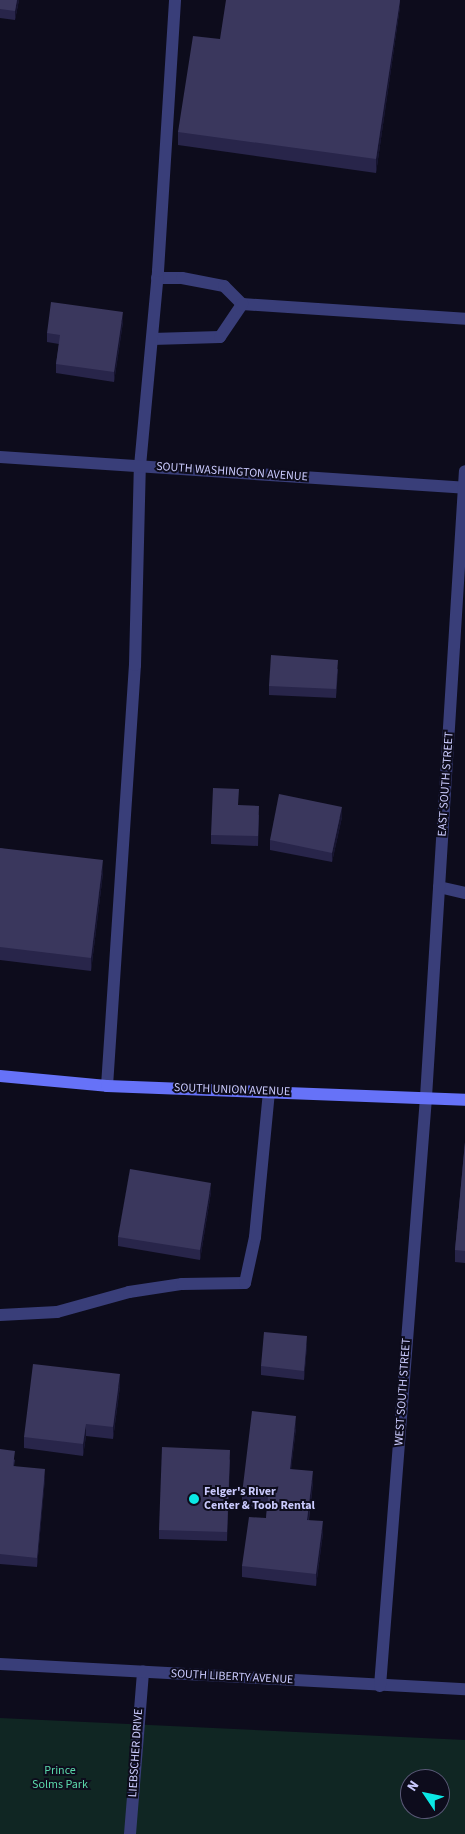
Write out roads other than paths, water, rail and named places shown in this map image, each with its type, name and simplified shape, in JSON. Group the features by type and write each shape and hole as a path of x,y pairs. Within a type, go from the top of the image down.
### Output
{"main road":[{"name":"SOUTH UNION AVENUE","path":"0,1076 107,1086 465,1100"}],"street":[{"path":"107,1086 136,665 140,466 157,278 175,0"},
{"path":"157,278 182,278 224,286 242,304 465,319"},
{"path":"152,339 220,337 242,304"},
{"name":"SOUTH WASHINGTON AVENUE","path":"0,457 465,488"},
{"name":"EAST SOUTH STREET","path":"426,1097 465,471"},
{"path":"439,887 465,893"},
{"path":"0,1315 57,1312 129,1292 182,1284 245,1283 255,1237 269,1092"},
{"name":"WEST SOUTH STREET","path":"380,1686 426,1097"},
{"name":"SOUTH LIBERTY AVENUE","path":"0,1664 380,1686 465,1689"},
{"name":"LIEBSCHER DRIVE","path":"130,1834 142,1672"}],"place":[{"name":"Felger's River Center & Toob Rental","path":"194,1499"}],"park label":[{"name":"Prince Solms Park","path":"60,1778"}]}
